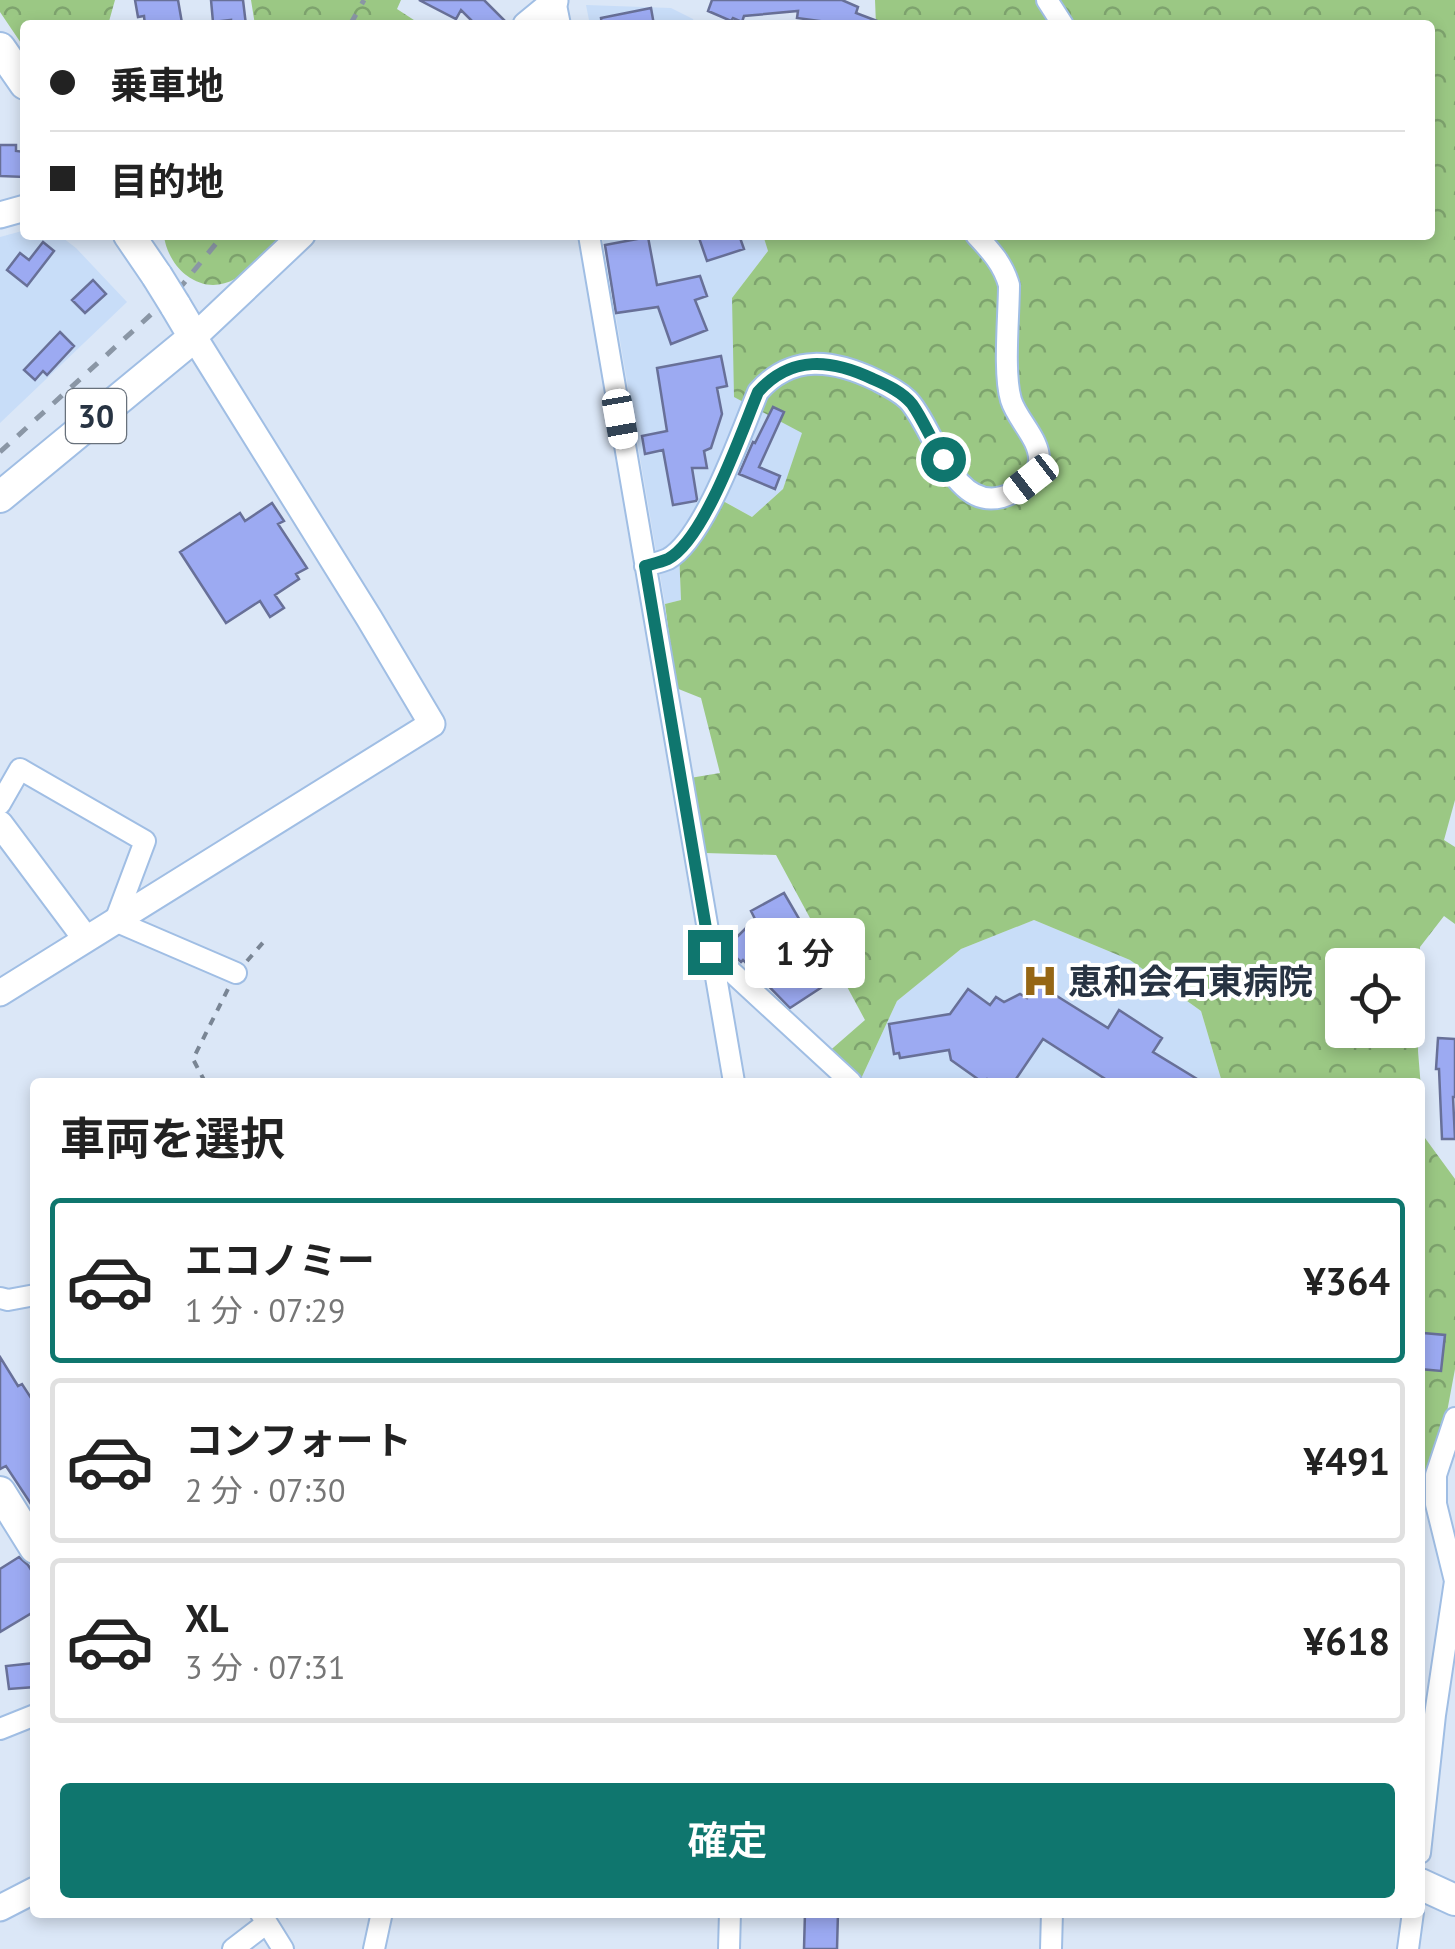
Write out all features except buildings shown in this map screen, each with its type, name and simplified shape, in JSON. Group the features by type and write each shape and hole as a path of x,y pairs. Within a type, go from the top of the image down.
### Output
{"main road":[{"path":"0,48 20,77"},
{"path":"132,240 194,337"},
{"name":"30","path":"0,497 194,337"},
{"path":"0,1492 30,1540"},
{"path":"1425,1886 1455,1900"}],"street":[{"path":"532,20 555,0"},
{"path":"0,993 432,724 194,337 297,240"},
{"path":"590,240 733,1078"},
{"path":"645,566 670,558 700,525 758,392 768,380 804,365 829,363 895,389 911,403 955,478 979,497 990,500 1011,494 1031,479 1039,466 1038,454 1011,402 1008,382 1009,285 1005,270 981,240"},
{"path":"0,804 20,769 145,841 115,921"},
{"path":"0,824 86,939"},
{"path":"115,921 236,974"},
{"path":"710,952 847,1078"},
{"path":"0,1298 30,1296"},
{"path":"1425,1763 1428,1709 1455,1582 1436,1504 1436,1475 1450,1451 1455,1418"},
{"path":"0,1728 30,1716"},
{"path":"0,1908 30,1893"},
{"path":"234,1949 264,1918 284,1949"},
{"path":"374,1949 381,1918"},
{"path":"728,1949 730,1918"},
{"path":"1050,1949 1052,1918"},
{"path":"1408,1949 1412,1918"}],"path":[{"path":"203,1078 192,1059 236,974 267,938"}],"shaded area":[{"path":"586,5 671,8 693,20 589,20"},
{"path":"20,232 20,240 66,240 127,302 0,423 0,237"},
{"path":"603,240 765,240 768,251 732,298 803,432 783,489 752,517 706,491 679,551 681,600 665,604"},
{"name":"恵和会石東病院","path":"1034,920 1130,960 1201,1011 1221,1078 861,1078 897,1001 961,949"}],"green space":[{"path":"0,0 115,0 109,20 20,20 20,42 0,12"},
{"path":"251,0 401,0 397,9 414,20 254,20"},
{"path":"875,0 1455,0 1455,800 1444,840 1455,847 1455,924 1444,916 1420,948 1325,948 1325,1048 1418,1048 1420,1078 1221,1078 1201,1011 1130,960 1034,920 961,949 897,1001 861,1078 826,1054 865,1020 776,855 705,853 690,778 720,773 701,698 676,688 665,604 681,600 679,551 705,491 752,517 783,489 802,433 734,397 732,298 768,251 765,240 1435,240 1435,20 876,20"},
{"path":"165,240 281,240 241,276 215,285 186,275"},
{"path":"1425,1138 1455,1179 1455,1369 1447,1412 1425,1490"}],"railway":[{"path":"353,20 364,0"},
{"path":"0,452 179,289 219,240"}],"place":[{"name":"恵和会石東病院","path":"1040,981"}],"route":[{"path":"710,952 645,566 670,558 700,525 758,392 768,380 784,372 829,363 895,389 911,403 943,459"}]}
